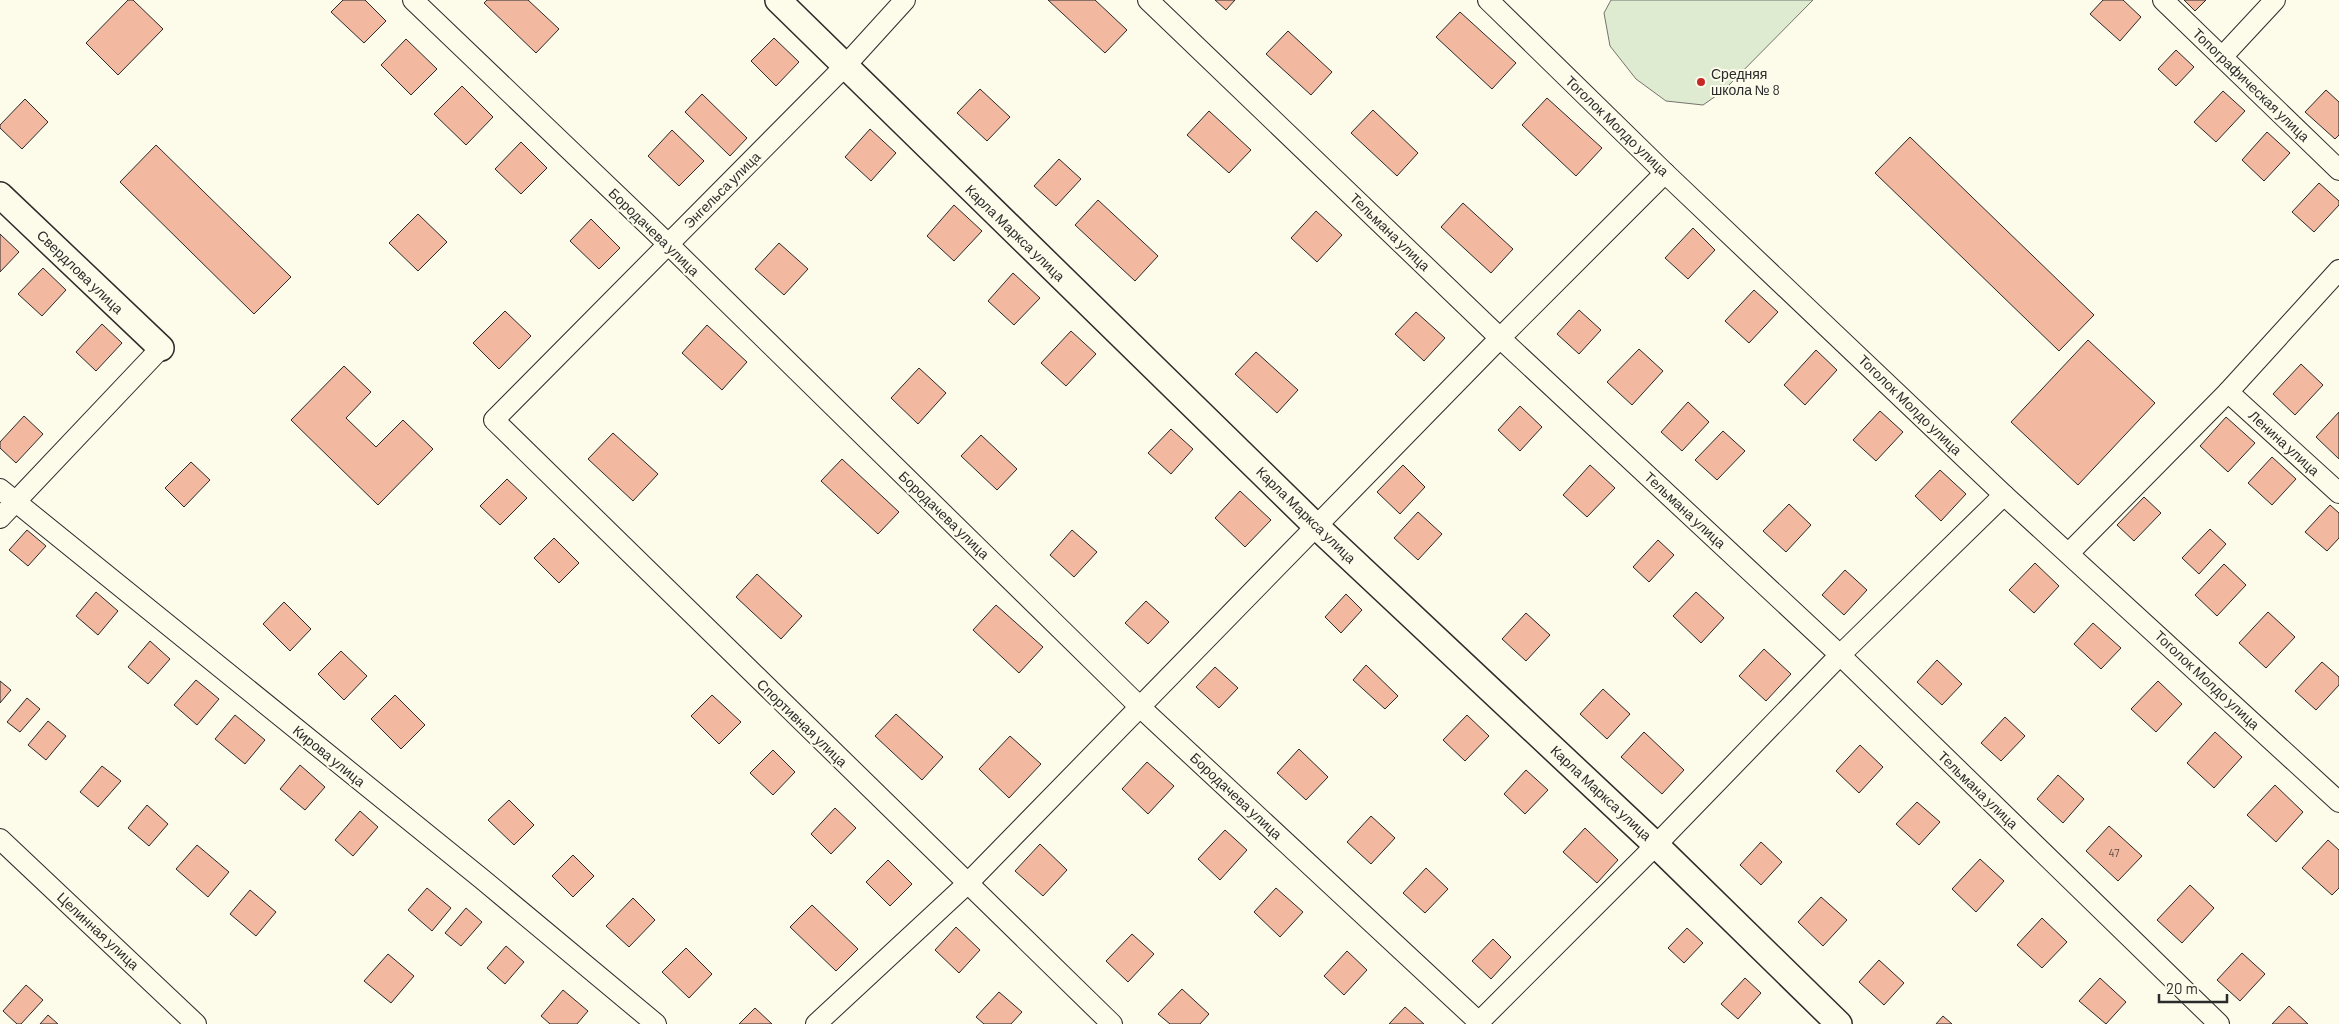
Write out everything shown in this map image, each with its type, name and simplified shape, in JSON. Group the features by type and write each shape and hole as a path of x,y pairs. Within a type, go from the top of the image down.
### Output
{"street":[{"name":"Бородачева улица","path":"413,0 668,244 1140,707 1479,1023"},
{"name":"Карла Маркса улица","path":"778,0 1316,526 1656,845 1840,1024"},
{"name":"Энгельса улица","path":"494,420 845,66 905,0"},
{"name":"Тельмана улица","path":"1148,0 1500,338 1840,655 2219,1024"},
{"name":"Тоголок Молдо улица","path":"1488,0 1665,173 2004,496 2069,553 2339,802"},
{"name":"Топографическая улица","path":"2163,0 2339,170"},
{"path":"2222,57 2275,0"},
{"path":"816,1024 967,884 1500,338 1665,173"},
{"name":"Свердлова улица","path":"0,195 161,348"},
{"path":"2069,553 2228,392 2339,270"},
{"path":"0,518 7,496 161,348"},
{"name":"Ленина улица","path":"2228,392 2339,493"},
{"name":"Спортивная улица","path":"494,420 1112,1024"},
{"name":"Кирова улица","path":"7,496 482,879 656,1024"},
{"path":"1479,1023 1656,845 1840,655 2004,496"},
{"name":"Целинная улица","path":"0,838 196,1024"}],"green space":[{"path":"1611,0 1813,0 1723,91 1703,105 1666,101 1636,79 1610,46 1604,13"}],"building":[{"path":"128,0 133,0 163,29 118,75 86,43"},
{"path":"343,0 365,0 386,21 364,43 331,12"},
{"path":"487,0 528,0 559,29 536,53 484,3"},
{"path":"1048,0 1095,0 1127,30 1105,53"},
{"path":"1215,0 1235,0 1226,10"},
{"path":"2103,0 2123,0 2141,17 2120,41 2090,14"},
{"path":"2184,0 2206,0 2195,11"},
{"path":"1460,12 1516,63 1492,89 1436,37"},
{"path":"1288,31 1332,72 1311,95 1266,54"},
{"path":"774,38 799,62 776,86 751,61"},
{"path":"406,39 437,69 411,95 381,65"},
{"path":"2176,50 2194,67 2176,86 2158,69"},
{"path":"462,86 493,117 466,145 434,114"},
{"path":"980,89 1010,117 987,141 957,113"},
{"path":"2326,90 2339,102 2339,135 2335,139 2305,112"},
{"path":"2223,91 2245,111 2216,142 2194,122"},
{"path":"702,94 747,138 730,156 685,112"},
{"path":"1547,98 1602,148 1576,176 1522,125"},
{"path":"25,99 48,122 22,149 0,128 0,125"},
{"path":"1373,110 1418,153 1397,176 1351,133"},
{"path":"1209,111 1251,150 1229,173 1187,135"},
{"path":"870,129 896,153 871,181 845,157"},
{"path":"672,130 704,161 679,186 648,156"},
{"path":"2267,132 2290,153 2264,181 2242,160"},
{"path":"1910,137 2094,315 2059,351 1875,173"},
{"path":"521,142 547,168 521,194 495,169"},
{"path":"156,145 291,277 254,314 120,182"},
{"path":"1059,159 1081,179 1056,206 1034,186"},
{"path":"2319,183 2339,201 2339,205 2314,232 2292,212"},
{"path":"1098,200 1158,256 1135,281 1075,225"},
{"path":"1463,203 1513,249 1491,273 1441,227"},
{"path":"954,205 982,231 954,261 927,236"},
{"path":"1316,211 1342,235 1317,262 1291,238"},
{"path":"418,214 447,242 418,271 389,243"},
{"path":"591,219 620,248 599,269 570,241"},
{"path":"1693,228 1715,250 1688,279 1665,258"},
{"path":"0,234 19,252 0,272"},
{"path":"779,243 808,269 784,295 755,269"},
{"path":"43,268 66,290 42,316 18,294"},
{"path":"1013,273 1040,298 1014,325 988,301"},
{"path":"1754,290 1778,312 1749,343 1725,321"},
{"path":"1579,310 1601,330 1579,354 1557,334"},
{"path":"505,311 531,336 499,369 473,343"},
{"path":"1416,312 1445,338 1424,361 1395,334"},
{"path":"102,324 122,343 96,371 76,352"},
{"path":"707,325 747,362 722,390 682,353"},
{"path":"1071,331 1096,354 1066,386 1041,363"},
{"path":"2088,340 2155,403 2078,485 2011,422"},
{"path":"1639,349 1663,371 1632,405 1607,382"},
{"path":"1816,350 1837,370 1805,405 1784,385"},
{"path":"1256,352 1298,390 1277,413 1235,374"},
{"path":"2301,364 2323,385 2295,415 2273,394"},
{"path":"344,366 371,392 346,418 376,447 403,420 433,449 378,505 291,420"},
{"path":"919,368 946,393 918,424 891,398"},
{"path":"1688,402 1709,422 1682,451 1661,432"},
{"path":"1520,406 1542,427 1520,451 1498,430"},
{"path":"1880,411 1903,432 1876,461 1853,440"},
{"path":"2339,412 2339,459 2316,437"},
{"path":"24,416 43,434 16,463 0,448 0,442"},
{"path":"2226,417 2255,443 2228,472 2200,446"},
{"path":"1171,429 1193,449 1171,474 1148,453"},
{"path":"1723,431 1745,451 1717,480 1695,460"},
{"path":"613,433 658,474 633,501 588,459"},
{"path":"981,435 1017,469 997,490 961,456"},
{"path":"2272,457 2296,479 2272,505 2248,483"},
{"path":"842,459 899,512 878,534 821,481"},
{"path":"191,462 210,480 184,507 165,488"},
{"path":"1403,465 1425,487 1400,514 1377,492"},
{"path":"1590,465 1615,488 1587,517 1563,495"},
{"path":"1940,470 1966,494 1941,521 1915,496"},
{"path":"507,479 527,498 500,525 480,506"},
{"path":"1240,491 1271,520 1245,547 1215,518"},
{"path":"2144,497 2161,513 2134,541 2117,525"},
{"path":"1789,504 1811,525 1786,552 1763,531"},
{"path":"2330,505 2339,513 2339,538 2327,551 2305,532"},
{"path":"1418,512 1442,534 1418,560 1394,538"},
{"path":"2210,529 2226,544 2199,574 2182,558"},
{"path":"27,530 46,546 28,566 9,550"},
{"path":"1072,530 1097,552 1074,577 1050,555"},
{"path":"554,538 579,563 559,583 534,558"},
{"path":"1658,540 1674,555 1649,582 1633,567"},
{"path":"2035,563 2059,586 2034,613 2009,590"},
{"path":"2224,564 2246,585 2217,616 2195,595"},
{"path":"1845,570 1867,590 1844,615 1822,595"},
{"path":"757,574 802,616 781,639 736,597"},
{"path":"96,592 118,611 98,635 76,616"},
{"path":"1696,592 1724,618 1701,643 1673,616"},
{"path":"1346,594 1362,610 1341,633 1325,617"},
{"path":"1146,601 1169,622 1148,644 1125,623"},
{"path":"284,602 311,629 290,651 263,624"},
{"path":"996,605 1043,647 1019,673 973,630"},
{"path":"2268,612 2295,637 2266,668 2239,643"},
{"path":"1526,613 1550,635 1526,661 1502,639"},
{"path":"2093,623 2121,648 2101,669 2074,644"},
{"path":"150,641 170,659 148,684 128,667"},
{"path":"1764,649 1791,674 1766,701 1739,676"},
{"path":"341,651 367,676 344,700 318,674"},
{"path":"1937,660 1962,684 1942,705 1917,682"},
{"path":"2322,662 2339,677 2339,685 2316,710 2295,691"},
{"path":"1366,665 1398,696 1385,709 1353,680"},
{"path":"1215,667 1238,688 1219,708 1196,687"},
{"path":"196,680 219,699 197,725 174,705"},
{"path":"0,681 11,690 0,703"},
{"path":"2158,681 2182,704 2156,732 2131,709"},
{"path":"1603,689 1630,714 1607,739 1580,714"},
{"path":"395,695 425,725 401,749 371,719"},
{"path":"712,695 741,722 719,744 691,716"},
{"path":"27,698 40,709 20,732 7,722"},
{"path":"896,714 943,757 922,780 875,736"},
{"path":"235,715 265,740 245,764 215,739"},
{"path":"1467,715 1489,736 1465,761 1443,740"},
{"path":"2005,717 2025,736 2001,761 1981,743"},
{"path":"48,721 66,736 46,760 28,745"},
{"path":"1644,732 1684,770 1662,794 1621,757"},
{"path":"2215,732 2242,757 2214,788 2187,763"},
{"path":"1010,736 1041,764 1009,798 979,769"},
{"path":"1860,745 1883,767 1859,793 1836,771"},
{"path":"1299,749 1328,777 1306,800 1277,773"},
{"path":"773,750 795,772 773,795 750,773"},
{"path":"1147,762 1174,786 1148,814 1122,789"},
{"path":"300,765 325,787 305,810 280,789"},
{"path":"102,766 121,781 98,807 80,792"},
{"path":"1526,770 1548,790 1525,814 1504,794"},
{"path":"2058,775 2084,799 2063,823 2037,799"},
{"path":"2275,785 2303,812 2276,842 2247,815"},
{"path":"509,800 534,825 514,845 488,820"},
{"path":"1917,802 1940,822 1919,845 1896,824"},
{"path":"147,805 168,824 149,846 128,828"},
{"path":"835,808 856,828 831,854 811,834"},
{"path":"360,811 378,827 353,856 335,840"},
{"path":"1371,816 1395,838 1371,864 1347,842"},
{"path":"2109,826 2142,856 2118,881 2086,851"},
{"path":"1585,828 1618,860 1597,883 1563,852"},
{"path":"1225,830 1247,850 1220,880 1198,859"},
{"path":"2328,840 2339,850 2339,888 2332,895 2302,868"},
{"path":"1761,842 1782,862 1761,885 1740,865"},
{"path":"1040,844 1067,870 1043,896 1015,871"},
{"path":"197,845 229,872 208,897 176,869"},
{"path":"573,855 594,876 573,897 552,876"},
{"path":"1980,859 2004,881 1976,912 1952,889"},
{"path":"888,860 912,884 890,906 866,882"},
{"path":"1426,868 1448,889 1425,913 1403,893"},
{"path":"2190,885 2214,908 2182,943 2157,920"},
{"path":"427,888 451,908 432,931 408,910"},
{"path":"1276,888 1303,912 1280,937 1254,912"},
{"path":"250,890 276,912 256,936 230,914"},
{"path":"1821,897 1847,920 1823,946 1798,922"},
{"path":"633,898 655,920 629,947 606,926"},
{"path":"812,905 858,949 836,971 790,927"},
{"path":"466,908 482,922 461,946 445,933"},
{"path":"2042,918 2067,942 2042,968 2017,945"},
{"path":"956,927 980,950 959,973 935,950"},
{"path":"1687,928 1703,943 1684,963 1668,948"},
{"path":"1132,934 1154,954 1128,982 1106,961"},
{"path":"1493,939 1511,957 1491,979 1472,961"},
{"path":"506,946 524,962 505,984 487,968"},
{"path":"686,948 712,974 689,998 662,972"},
{"path":"1347,951 1367,970 1344,995 1324,976"},
{"path":"2242,953 2265,974 2240,1001 2217,980"},
{"path":"388,954 414,976 391,1003 364,981"},
{"path":"1879,960 1904,983 1884,1005 1859,982"},
{"path":"1745,978 1761,993 1738,1019 1721,1004"},
{"path":"2100,978 2126,1002 2106,1024 2079,1001"},
{"path":"26,985 43,1000 21,1024 17,1024 3,1011"},
{"path":"1182,989 1209,1014 1200,1024 1170,1024 1158,1014"},
{"path":"563,990 588,1011 577,1024 550,1024 541,1016"},
{"path":"999,992 1022,1012 1011,1024 984,1024 976,1017"},
{"path":"2289,1006 2308,1024 2272,1024"},
{"path":"1405,1007 1424,1024 1389,1024"},
{"path":"755,1008 772,1024 739,1024"},
{"path":"48,1015 58,1024 40,1024"},
{"path":"1943,1016 1952,1024 1936,1024"}],"place":[{"name":"Средняя школа № 8","path":"1701,82"}]}
